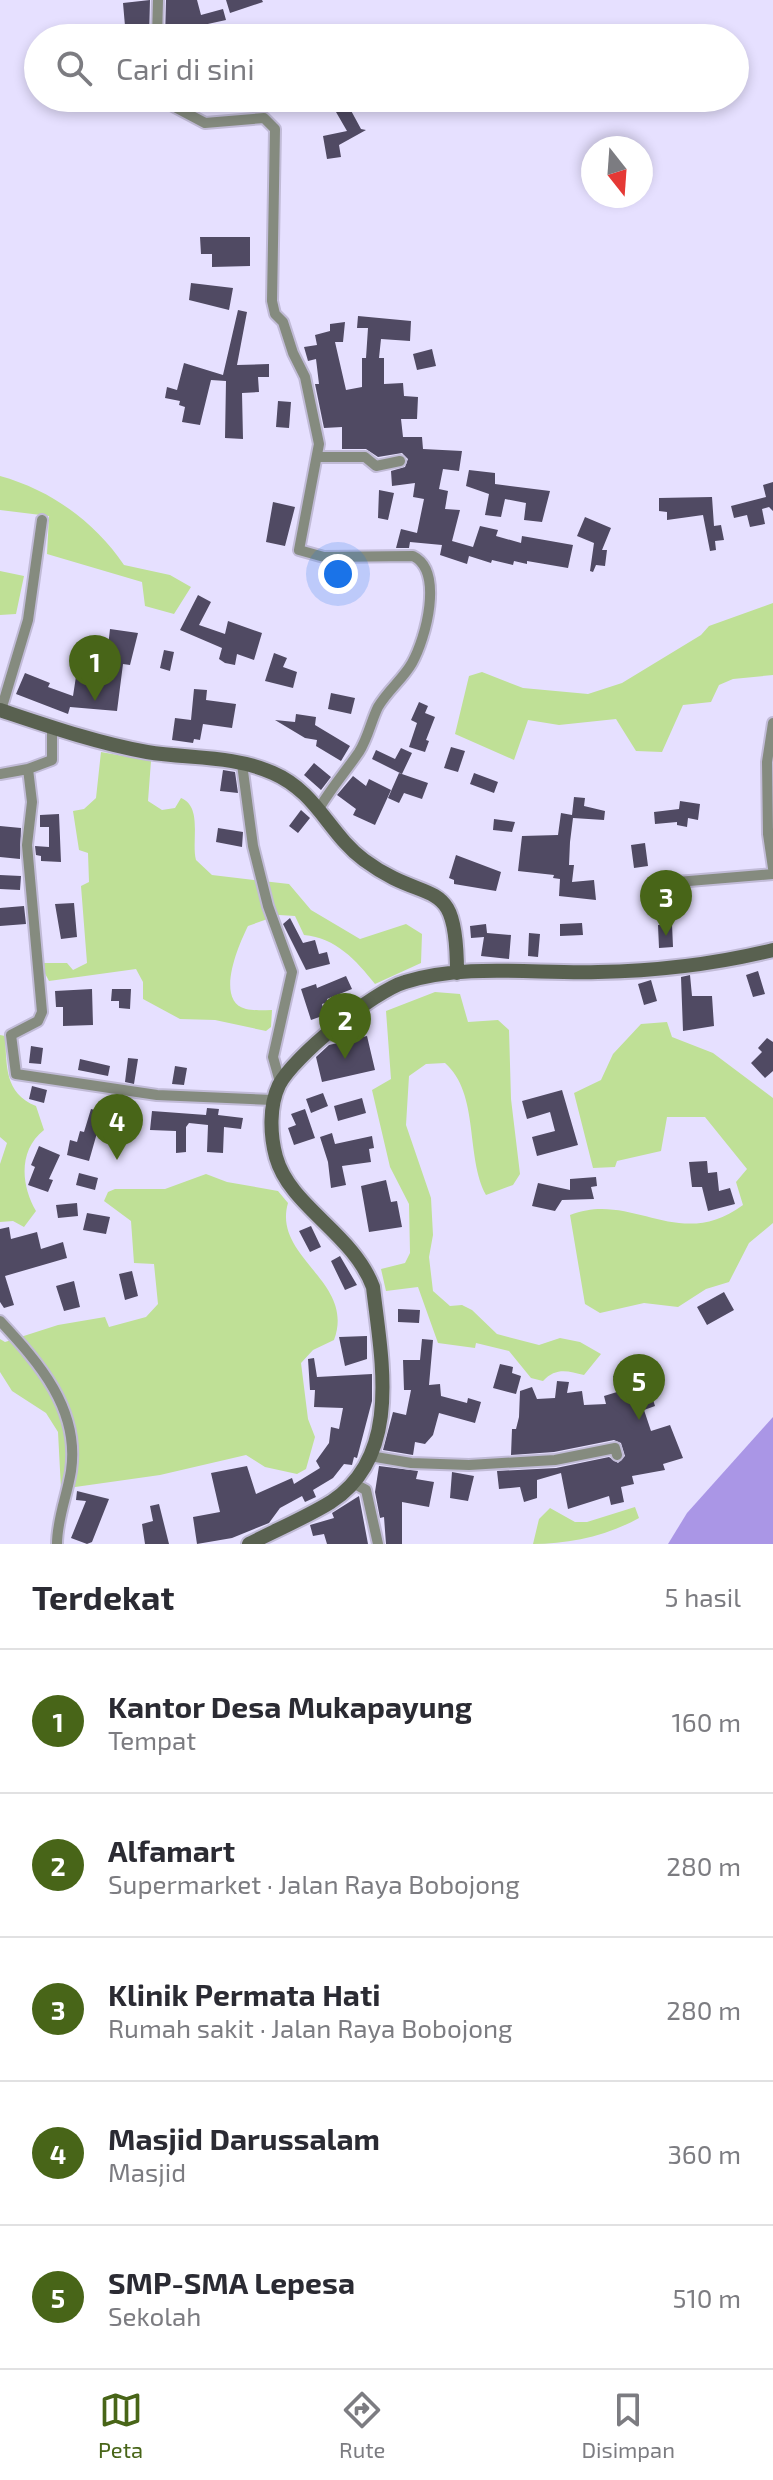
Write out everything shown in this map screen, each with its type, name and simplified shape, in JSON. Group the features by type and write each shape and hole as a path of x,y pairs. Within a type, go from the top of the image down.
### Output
{"main road":[{"path":"1,710 150,752 242,764 273,773 320,807 332,826 362,859 434,895 449,907 456,930 457,973"},
{"path":"249,1544 332,1501 353,1483 370,1456 383,1408 373,1287 359,1257 304,1201 279,1165 272,1134 273,1100 280,1082 331,1030 402,982 457,973 617,971 695,965 773,950"}],"street":[{"path":"157,24 158,0"},
{"path":"184,112 205,123 264,118 275,129 272,301 275,314 283,322 305,377 314,412 318,457 299,550 324,557 413,556 421,560 429,573 430,608 411,664 391,687 360,750 320,807"},
{"path":"318,457 365,457 376,466 400,461"},
{"path":"1,710 28,620 42,520"},
{"path":"653,884 773,871 766,779 773,723"},
{"path":"0,774 28,769 52,760 52,726"},
{"path":"242,764 253,846 268,906 292,972 273,1057 280,1082"},
{"path":"28,769 32,802 27,845 42,1012 38,1021 11,1035 16,1074 157,1095 273,1100"},
{"path":"0,1321 49,1377 69,1429 73,1448 71,1474 57,1544"},
{"path":"370,1456 411,1463 455,1465 555,1460 615,1448 617,1455"},
{"path":"353,1483 366,1490 370,1497 378,1544"}],"green space":[{"path":"0,476 37,490 70,510 100,535 124,565 170,575 191,587 174,614 145,606 142,582 47,554 49,516 0,510"},
{"path":"0,571 24,576 16,614 0,615"},
{"path":"773,603 773,675 733,679 719,685 711,702 683,705 662,752 636,751 616,719 559,725 528,720 514,760 455,734 469,676 482,672 523,688 588,694 622,683 701,635 709,626"},
{"path":"101,752 151,761 148,801 162,810 175,808 181,798 188,802 194,817 196,860 212,875 289,884 311,910 360,939 406,924 422,934 421,963 375,984 336,945 304,935 295,916 279,915 248,926 239,945 230,984 237,1004 246,1009 272,1010 271,1027 266,1031 215,1020 180,1019 143,999 143,982 136,969 49,981 42,968 44,963 67,963 73,970 87,963 81,886 89,882 88,853 79,850 73,811 84,809 96,798"},
{"path":"435,992 460,994 468,1022 498,1020 509,1030 511,1099 520,1174 513,1185 486,1195 476,1162 468,1108 456,1076 445,1063 426,1064 409,1076 406,1125 431,1198 433,1235 429,1257 433,1291 450,1306 462,1305 472,1310 497,1334 539,1345 560,1338 580,1342 601,1354 584,1375 557,1372 543,1381 531,1378 509,1351 476,1343 475,1348 438,1343 418,1287 386,1291 381,1269 405,1263 410,1253 409,1204 390,1167 372,1090 391,1079 386,1011"},
{"path":"667,1022 672,1037 713,1053 773,1098 773,1223 749,1243 729,1282 706,1289 678,1307 644,1303 600,1313 585,1304 570,1215 593,1209 614,1210 676,1223 698,1223 720,1218 743,1205 736,1182 747,1169 705,1117 667,1117 661,1151 617,1161 615,1167 593,1168 574,1093 601,1080 613,1054 641,1024"},
{"path":"0,1035 5,1036 7,1068 13,1086 18,1094 36,1106 44,1130 36,1138 26,1158 27,1191 36,1211 24,1227 13,1221 0,1222 0,1164 7,1143 0,1137"},
{"path":"206,1174 227,1182 278,1191 288,1203 286,1222 292,1239 334,1301 338,1319 334,1340 313,1350 301,1363 308,1419 315,1437 306,1469 297,1474 265,1467 246,1455 160,1475 61,1489 58,1432 46,1413 12,1391 0,1372 0,1339 5,1342 58,1325 105,1317 109,1327 146,1317 158,1304 154,1264 134,1263 131,1221 104,1201 108,1192 115,1189 165,1189"},
{"path":"635,1507 639,1518 614,1530 573,1541 533,1544 539,1519 550,1508 575,1522 587,1522"}],"shaded area":[{"path":"773,1417 773,1544 668,1544 687,1513"}],"building":[{"path":"150,0 149,24 125,24 123,3"},
{"path":"166,0 197,0 201,15 223,9 226,20 208,24 165,24"},
{"path":"226,0 262,0 263,2 230,13"},
{"path":"336,112 352,112 361,129 366,130 339,145 341,157 327,159 323,136 347,131"},
{"path":"200,237 250,237 250,266 212,267 212,254 201,254"},
{"path":"191,283 233,288 229,310 189,300"},
{"path":"238,310 247,312 237,365 269,364 269,377 258,377 259,392 242,393 243,439 225,438 226,381 211,380 200,425 182,422 185,407 179,405 180,401 165,398 167,387 177,390 184,363 223,375"},
{"path":"358,316 411,321 410,341 381,339 379,358 384,358 384,384 403,383 404,396 418,397 417,419 401,419 403,437 422,437 423,449 462,451 459,471 443,469 439,489 448,491 445,509 460,510 452,541 473,547 480,526 498,530 496,536 521,543 522,536 573,545 568,568 527,561 527,564 514,561 513,565 492,560 491,563 469,556 467,564 440,555 442,545 410,542 409,548 396,548 401,529 417,533 424,499 413,497 415,483 392,486 391,471 405,467 408,459 402,453 378,457 366,449 342,449 342,427 324,428 315,384 319,384 316,359 308,361 304,347 317,345 315,335 330,331 330,324 345,322 343,342 335,342 346,390 362,387 362,358 366,358 368,328 357,328"},
{"path":"432,349 436,366 417,370 413,354"},
{"path":"278,401 291,402 289,428 276,427"},
{"path":"469,470 495,473 495,484 550,491 542,522 524,520 526,503 505,499 501,517 485,515 489,494 466,486"},
{"path":"773,482 773,511 769,507 762,509 765,524 750,527 747,515 734,518 731,506 766,497 763,485"},
{"path":"379,490 394,493 388,520 378,518"},
{"path":"712,497 714,526 721,525 724,540 715,541 716,550 710,551 703,515 667,520 667,512 659,511 659,498"},
{"path":"273,502 295,507 285,546 266,542"},
{"path":"585,517 611,528 602,550 607,550 605,566 596,565 593,572 590,571 594,543 577,536"},
{"path":"198,595 211,602 199,625 225,634 228,621 262,633 254,660 237,654 235,665 225,663 219,659 222,648 180,630"},
{"path":"110,629 138,633 130,665 123,664 117,711 70,707 68,714 16,694 25,673 50,683 48,687 73,696 77,670 105,673"},
{"path":"164,650 174,652 170,671 160,668"},
{"path":"274,653 287,658 283,667 297,672 293,688 265,681"},
{"path":"194,689 207,690 206,700 236,704 232,728 203,724 200,740 194,739 193,743 172,740 175,718 191,720"},
{"path":"331,693 355,698 351,714 328,709"},
{"path":"419,702 428,706 425,713 435,717 425,752 409,747 417,723 411,720"},
{"path":"296,714 316,717 315,725 350,746 341,761 316,746 317,740 305,738 275,720 295,722"},
{"path":"451,747 465,751 458,772 444,768"},
{"path":"401,748 412,753 402,774 372,759 376,750 395,759"},
{"path":"314,763 331,777 321,790 304,775"},
{"path":"223,770 235,772 238,793 220,791"},
{"path":"399,773 428,783 422,799 404,793 399,803 388,798"},
{"path":"474,773 498,782 494,793 470,784"},
{"path":"353,776 366,786 369,779 391,790 375,825 353,815 356,809 337,795"},
{"path":"574,797 585,798 584,806 605,811 604,820 573,818 570,842 569,865 574,865 572,882 594,880 596,900 559,896 560,879 553,878 554,875 518,871 522,836 558,835 561,813 572,815"},
{"path":"680,801 700,804 698,820 688,818 687,827 677,825 677,822 655,824 654,812 679,809"},
{"path":"301,810 310,818 298,833 289,826"},
{"path":"59,814 61,862 41,861 41,856 36,855 35,846 49,847 49,827 40,827 40,815"},
{"path":"494,819 515,822 512,832 493,830"},
{"path":"0,826 21,828 20,859 0,857"},
{"path":"218,828 243,832 242,847 216,842"},
{"path":"645,843 648,866 634,868 631,845"},
{"path":"456,855 501,872 496,891 454,884 454,880 449,878"},
{"path":"0,875 21,876 20,890 0,889"},
{"path":"74,903 77,937 61,939 55,904"},
{"path":"24,906 26,924 0,926 0,908"},
{"path":"290,918 303,943 315,940 319,954 327,952 330,964 306,970 283,924"},
{"path":"582,923 583,935 560,936 560,924"},
{"path":"486,924 487,933 511,935 509,959 481,956 484,937 471,938 470,926"},
{"path":"672,924 673,947 659,948 658,925"},
{"path":"529,933 540,934 538,957 528,956"},
{"path":"758,971 765,994 753,997 746,975"},
{"path":"690,975 692,996 712,996 714,1026 683,1031 681,977"},
{"path":"346,976 352,989 327,999 328,1002 322,1004 325,1015 311,1020 301,989 316,984 317,988"},
{"path":"651,980 657,1001 644,1005 638,984"},
{"path":"92,989 93,1025 63,1026 63,1007 56,1007 55,991"},
{"path":"112,989 131,989 130,1009 119,1008 119,1001 111,1001"},
{"path":"367,1036 375,1070 322,1082 316,1057 329,1045"},
{"path":"767,1038 773,1042 773,1071 765,1078 751,1063 762,1052 758,1048"},
{"path":"31,1046 43,1048 41,1064 29,1063"},
{"path":"128,1058 138,1059 134,1084 125,1082"},
{"path":"80,1059 110,1066 108,1076 78,1070"},
{"path":"175,1066 187,1068 184,1085 172,1084"},
{"path":"32,1086 47,1090 44,1103 29,1099"},
{"path":"562,1090 578,1145 537,1156 532,1137 555,1131 550,1112 527,1119 522,1101"},
{"path":"323,1093 328,1106 311,1113 306,1099"},
{"path":"362,1098 366,1113 338,1121 334,1106"},
{"path":"207,1108 219,1109 218,1115 243,1118 241,1129 224,1127 223,1153 207,1152 208,1125 189,1123 186,1127 186,1152 176,1153 176,1131 150,1130 152,1111 206,1115"},
{"path":"91,1109 103,1112 89,1161 67,1155 70,1140 77,1142 80,1131 84,1132"},
{"path":"305,1109 315,1138 294,1145 288,1128 296,1125 291,1114"},
{"path":"332,1133 335,1144 372,1136 374,1148 369,1149 371,1162 342,1166 346,1185 331,1188 328,1162 320,1137"},
{"path":"39,1146 60,1155 49,1179 53,1180 48,1192 28,1185 35,1167 31,1165"},
{"path":"707,1161 708,1173 717,1172 719,1191 730,1188 735,1204 708,1211 702,1187 692,1187 689,1162"},
{"path":"79,1173 98,1178 95,1190 76,1185"},
{"path":"596,1177 597,1186 591,1187 594,1199 562,1200 555,1211 532,1206 538,1183 570,1190 570,1179"},
{"path":"386,1180 391,1202 397,1201 402,1227 369,1232 361,1186"},
{"path":"77,1203 78,1216 58,1218 56,1205"},
{"path":"87,1213 110,1217 106,1234 83,1230"},
{"path":"311,1226 321,1247 310,1252 299,1231"},
{"path":"9,1227 11,1239 37,1232 41,1249 63,1242 67,1258 5,1276 14,1305 4,1308 0,1302 0,1229"},
{"path":"340,1256 357,1285 345,1290 331,1261"},
{"path":"132,1271 138,1296 125,1300 119,1274"},
{"path":"74,1281 80,1307 64,1311 56,1286"},
{"path":"724,1292 734,1310 707,1325 697,1307"},
{"path":"398,1309 420,1310 419,1323 398,1322"},
{"path":"367,1336 367,1359 345,1366 339,1337"},
{"path":"422,1339 433,1340 429,1385 440,1384 441,1396 467,1403 468,1398 481,1402 475,1423 439,1413 433,1435 425,1444 415,1442 413,1455 383,1450 393,1412 406,1415 411,1390 404,1390 403,1360 420,1360"},
{"path":"314,1358 317,1377 372,1374 372,1401 357,1458 354,1457 352,1465 344,1464 333,1478 313,1490 316,1497 305,1502 302,1496 280,1508 269,1523 232,1538 197,1544 193,1517 220,1512 211,1473 247,1466 256,1494 292,1478 294,1484 320,1468 316,1461 329,1443 331,1427 339,1429 343,1408 314,1407 315,1390 310,1390 308,1359"},
{"path":"500,1364 513,1367 512,1373 521,1376 516,1394 493,1388"},
{"path":"643,1368 655,1406 644,1410 651,1431 670,1425 683,1458 663,1464 665,1470 632,1476 634,1484 621,1487 624,1502 611,1505 609,1496 568,1509 561,1473 537,1480 537,1498 524,1502 520,1487 499,1489 497,1471 556,1468 609,1457 618,1463 625,1456 621,1443 614,1440 554,1452 511,1455 512,1429 516,1429 519,1417 520,1391 532,1387 537,1399 555,1398 557,1381 569,1382 567,1393 582,1391 584,1405 606,1404 604,1396 617,1392 613,1376"},
{"path":"379,1466 418,1471 416,1479 434,1482 429,1507 402,1502 402,1544 386,1544 384,1517 380,1518 375,1492"},
{"path":"452,1472 474,1476 468,1501 450,1498"},
{"path":"77,1491 109,1499 92,1542 87,1544 71,1538 86,1501 76,1500"},
{"path":"359,1496 368,1544 327,1544 324,1534 313,1536 310,1525 334,1518 332,1513"},
{"path":"159,1504 169,1544 145,1544 142,1524 153,1521 150,1506"}],"place":[{"name":"Kantor Desa Mukapayung","path":"95,701"},
{"name":"Klinik Permata Hati","path":"666,936"},
{"name":"Alfamart","path":"345,1059"},
{"name":"Masjid Darussalam","path":"117,1160"},
{"name":"SMP-SMA Lepesa","path":"639,1420"}]}
